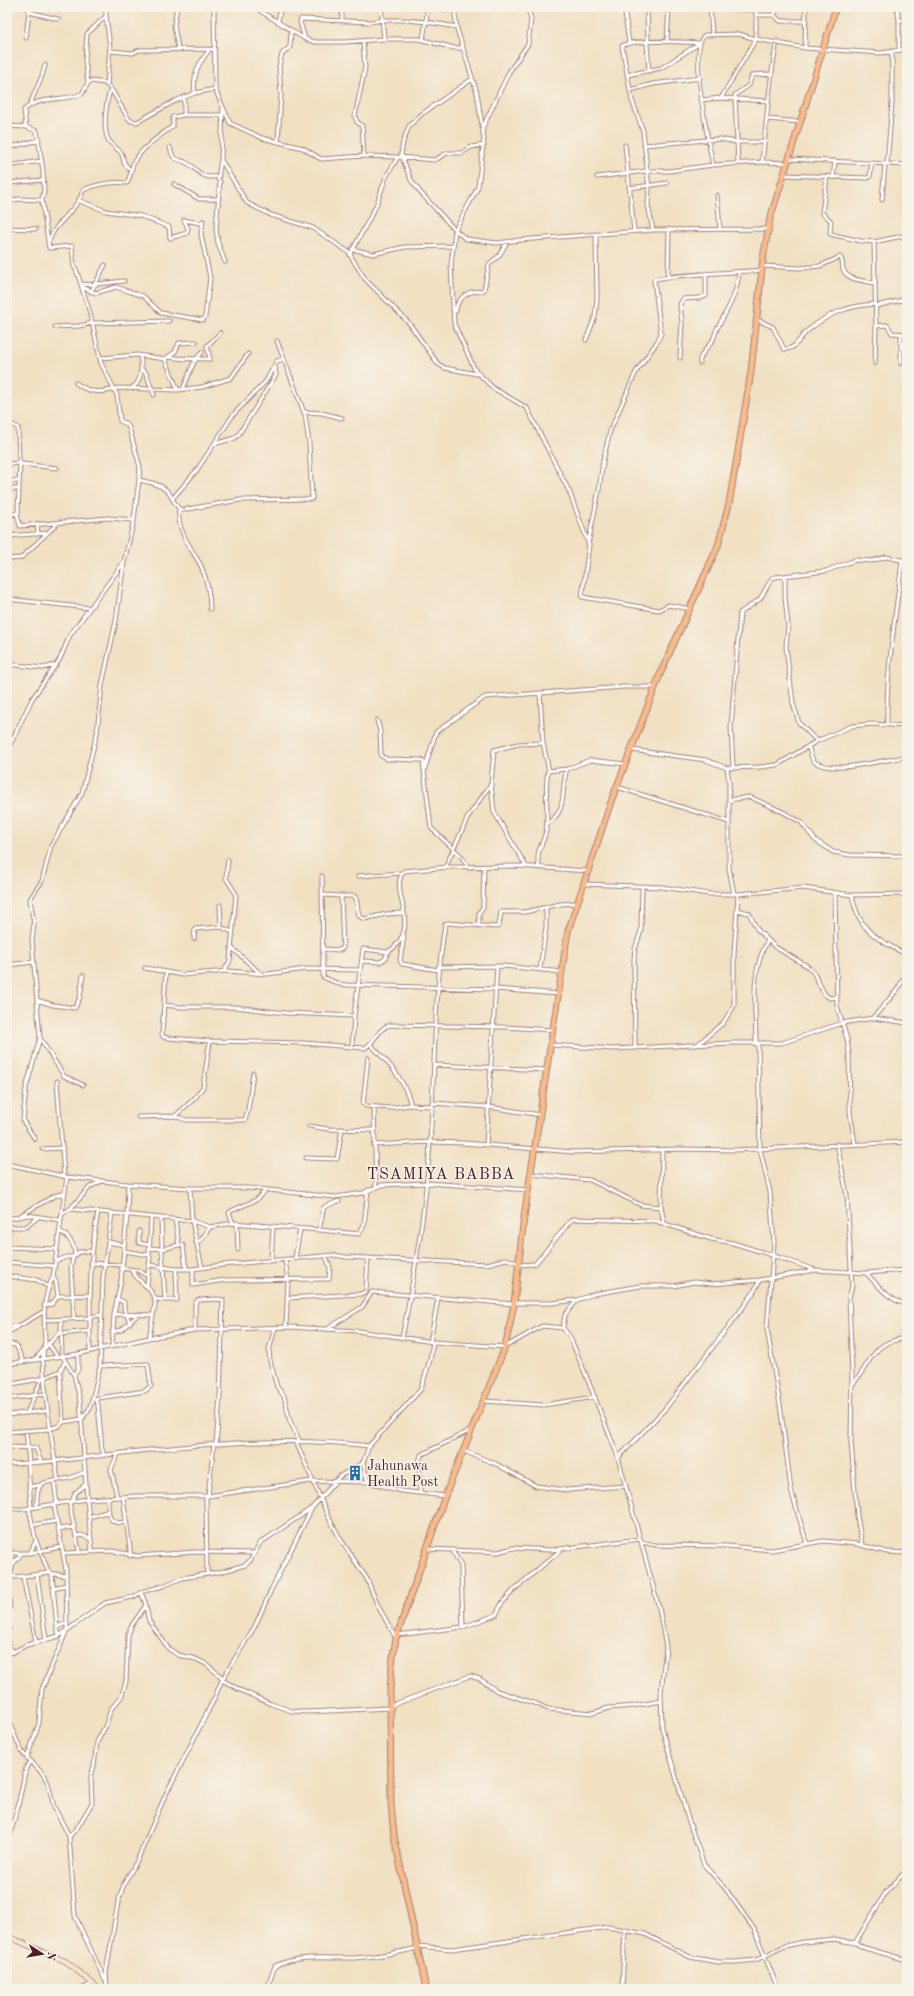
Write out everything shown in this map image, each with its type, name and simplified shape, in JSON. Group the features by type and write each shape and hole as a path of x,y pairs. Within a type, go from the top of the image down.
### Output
{"main road":[{"path":"426,1989 394,1836 390,1707 392,1664 396,1637 445,1496 505,1347 514,1303 528,1190 541,1115 568,932 587,871 655,687 718,546 729,504 751,372 762,268 768,229 836,7"}],"street":[{"path":"7,35 8,7"},
{"path":"26,38 29,12 28,7"},
{"path":"106,7 110,51 108,85"},
{"path":"177,7 174,25 178,49"},
{"path":"214,7 215,89 230,123 262,138 303,148 321,159 364,156 435,160 447,153 462,153 470,147 484,145"},
{"path":"254,7 278,21 291,32 315,42 363,42 384,39 422,40 454,48 462,48"},
{"path":"278,21 281,7"},
{"path":"342,7 342,20"},
{"path":"381,7 384,39"},
{"path":"422,40 427,22 428,7"},
{"path":"436,7 448,10"},
{"path":"454,7 462,48 477,93 484,145 478,187 455,230 451,282 454,324 477,374 493,388 527,408 569,491 588,544"},
{"path":"482,128 509,72 528,44 531,19 527,7"},
{"path":"624,7 629,43"},
{"path":"647,7 649,71"},
{"path":"667,42 669,7"},
{"path":"712,34 710,7 756,9 756,39 721,98"},
{"path":"774,15 779,7"},
{"path":"805,48 806,7"},
{"path":"897,7 899,20 899,50"},
{"path":"29,12 58,19"},
{"path":"756,14 774,15 780,21 806,21"},
{"path":"26,127 24,110 30,105 56,98 82,94 88,83 85,61 87,34 106,16"},
{"path":"305,39 300,22 301,19 370,22 383,20 427,22 457,27"},
{"path":"899,20 907,20"},
{"path":"278,142 281,94 279,66 282,54 290,47 291,32"},
{"path":"713,165 701,100 698,54 702,37 712,34 739,34 756,39 777,41 805,48 880,53 907,49"},
{"path":"762,162 771,74 777,41"},
{"path":"363,42 365,68 355,116 362,126 364,156"},
{"path":"653,230 648,206 649,186 644,145 639,118 630,90 622,46 629,43 647,42 700,43"},
{"path":"627,75 661,68 700,43"},
{"path":"195,92 194,83 197,66 210,49"},
{"path":"110,51 132,53 139,50 215,49"},
{"path":"882,200 892,103 892,51"},
{"path":"30,105 45,65"},
{"path":"738,163 734,98 736,93 749,85 752,75 771,74"},
{"path":"630,90 653,84 700,78"},
{"path":"472,79 422,114 409,126 403,142 400,157 386,177 376,206 350,253 351,258 365,279 409,323 438,364 445,368 477,374"},
{"path":"88,83 98,81 108,85 128,118 131,121 137,122 195,92 215,89"},
{"path":"111,89 108,96 106,134 109,140 122,153 124,156 124,163 130,170"},
{"path":"184,97 184,115"},
{"path":"701,100 734,98 768,102"},
{"path":"223,108 219,176 220,182 217,199 216,229 218,243 225,262"},
{"path":"48,245 50,237 62,219 80,201 83,190 100,183 120,181 127,182 130,170 139,155 173,126 172,117 184,115 222,115"},
{"path":"767,119 801,122"},
{"path":"7,126 26,127 37,131 44,180 42,200 48,245 49,248 72,246 74,266 93,324 100,358 117,395 118,416 120,421 127,424 129,428 140,467 134,520 124,562 116,621 102,685 97,733 82,793 51,846 42,881 30,899 34,924 32,940 40,1038 30,1069 31,1075 26,1088 23,1113 25,1125 35,1139"},
{"path":"7,148 39,140"},
{"path":"644,145 708,140 764,142"},
{"path":"625,145 634,231"},
{"path":"170,147 173,157 189,164 198,174 210,177 219,176"},
{"path":"400,157 411,180 455,230 466,239 472,241 486,241 494,243 669,229 768,229"},
{"path":"7,166 42,160"},
{"path":"221,160 247,203 252,207 283,220 313,228 350,253"},
{"path":"597,176 762,162 835,161 907,164"},
{"path":"833,178 835,161"},
{"path":"785,175 833,178 868,178 870,176 872,163"},
{"path":"827,177 822,213 831,221 830,234 861,241 874,242 907,235"},
{"path":"7,183 44,180"},
{"path":"629,188 667,183"},
{"path":"174,184 199,199 217,199"},
{"path":"717,195 720,228"},
{"path":"7,201 20,199 42,200"},
{"path":"80,201 106,211 141,216 169,227 170,238 187,233 188,228 184,220 200,223 203,221 201,234 210,278 205,317 203,320 161,313 143,296 116,287 104,291 91,292 81,285"},
{"path":"7,215 8,228 36,229"},
{"path":"668,277 669,229"},
{"path":"586,340 595,317 597,299 596,234"},
{"path":"456,311 456,305 463,296 470,292 484,290 489,264 499,256 507,242"},
{"path":"874,242 876,326 875,364"},
{"path":"352,249 373,254 405,247 454,246"},
{"path":"690,609 669,605 659,610 582,597 588,544 610,431 636,372 661,334 654,280 656,278 739,272 762,268 800,268 820,266 840,257 844,271 849,277 874,283"},
{"path":"91,292 105,265"},
{"path":"700,363 702,355 732,304 738,286 739,272"},
{"path":"680,358 682,324 680,304 683,298 699,298 706,296 706,275"},
{"path":"81,285 90,285 96,282 124,281"},
{"path":"756,319 773,327 784,349 789,350 794,347 805,332 837,312 854,306 875,305 907,299"},
{"path":"55,327 169,321"},
{"path":"876,326 887,325 892,333 907,334"},
{"path":"169,357 210,359 207,346 220,333"},
{"path":"901,334 901,364"},
{"path":"178,509 186,510 240,500 312,499 310,443 304,412 277,341"},
{"path":"100,358 140,356 164,359 175,352 179,343 196,342"},
{"path":"183,388 197,358 202,352"},
{"path":"76,383 96,393 132,388 178,390 183,388 196,388 228,380 248,354"},
{"path":"132,388 138,383 142,363 140,356"},
{"path":"164,359 178,390"},
{"path":"173,498 197,470 232,415 266,381 277,362 284,359"},
{"path":"214,444 235,438 244,428 276,375 275,365"},
{"path":"141,369 146,373 154,395"},
{"path":"304,412 322,413 342,418"},
{"path":"7,421 18,428 20,463 17,514 20,526 108,518 134,520"},
{"path":"7,464 20,463 22,465 57,468"},
{"path":"139,480 160,486 173,498 178,509 184,534 206,580 210,594 210,609"},
{"path":"7,481 19,481"},
{"path":"7,489 18,489"},
{"path":"7,515 17,514"},
{"path":"7,559 21,558 59,522"},
{"path":"37,524 38,534"},
{"path":"7,536 47,533"},
{"path":"733,767 731,727 739,646 740,613 760,599 772,578 826,571 855,560 872,560 886,557 907,561"},
{"path":"887,724 888,674 902,561"},
{"path":"7,751 32,699 56,665 70,635 124,562"},
{"path":"785,576 785,597 788,626 786,647 793,703 799,723 818,741"},
{"path":"7,599 90,608"},
{"path":"7,664 43,668 56,665"},
{"path":"424,771 436,732 476,702 490,695 655,687"},
{"path":"539,867 538,853 545,835 547,824 547,774 549,771 543,743 540,693"},
{"path":"377,720 380,731 381,756 388,758 421,760 424,771 431,828 454,849 469,868"},
{"path":"632,750 706,760 727,768 777,765 808,746 852,726 887,724 907,726"},
{"path":"526,866 494,812 491,784 493,752 496,749 518,744 543,743"},
{"path":"808,746 813,761 827,767 856,766 869,762 907,756"},
{"path":"549,771 567,769 590,760 626,764"},
{"path":"727,768 729,800 729,868 734,894"},
{"path":"547,824 556,818 561,810 564,778 567,769"},
{"path":"445,868 468,817 491,784"},
{"path":"617,787 729,822"},
{"path":"729,800 750,797 782,812 801,822 815,840 833,852 850,855 907,856"},
{"path":"224,971 230,961 236,894 226,878 228,860"},
{"path":"479,926 479,913 483,907 484,866"},
{"path":"358,876 402,873 406,870 469,868 484,866 526,866 587,871"},
{"path":"402,873 400,886 404,913 404,936 400,960 402,964 438,968 497,966 562,972"},
{"path":"322,876 323,978 343,984 438,989 495,989 559,994"},
{"path":"583,884 662,887 709,894 738,894 803,888 852,895 907,894"},
{"path":"635,1048 634,954 640,931 642,886"},
{"path":"835,893 837,997 839,1015 849,1053 850,1112 855,1144"},
{"path":"697,1045 723,1023 734,1006 734,954 738,894"},
{"path":"323,895 354,896 356,898 359,916 367,920 386,914 404,913"},
{"path":"852,895 854,908 862,926 879,940 907,955"},
{"path":"323,949 340,950 342,948 341,896"},
{"path":"402,1338 416,1261 426,1183 437,1027 438,968 445,924 448,922 490,928 499,926 501,912 525,912 560,904 577,903"},
{"path":"220,905 220,927"},
{"path":"540,969 546,928 546,908"},
{"path":"737,910 749,913 757,928 768,940 781,951 807,966 818,980 824,995 830,998 837,997"},
{"path":"194,939 195,929 220,927 232,932"},
{"path":"362,961 380,962 385,959 388,952 404,936"},
{"path":"768,940 759,961 754,994 760,1149 770,1192 774,1242 767,1329 782,1411 791,1490 807,1544"},
{"path":"232,948 261,974"},
{"path":"352,1047 354,1016 363,949 388,952"},
{"path":"7,965 34,962"},
{"path":"486,1145 497,966"},
{"path":"145,968 182,975 224,971 261,974 307,969 360,970"},
{"path":"166,973 162,1026 163,1037 210,1041 303,1043 365,1048 371,1044 385,1026 494,1027 553,1030"},
{"path":"873,1018 894,995 907,973"},
{"path":"37,1000 53,1005 75,1008 80,997 83,975"},
{"path":"164,1005 181,1008 235,1007 274,1012 354,1016"},
{"path":"551,1045 635,1048 782,1043 842,1023 873,1018 907,1023"},
{"path":"40,1038 64,1076 83,1086"},
{"path":"175,1116 195,1098 203,1087 210,1041"},
{"path":"371,1044 393,1067 404,1085 411,1105"},
{"path":"368,1058 363,1104 366,1106 390,1108 432,1104 488,1107 541,1115"},
{"path":"434,1065 492,1066 547,1070"},
{"path":"138,1117 175,1116 186,1120 245,1120 248,1110 253,1073"},
{"path":"57,1081 63,1148 65,1193 60,1220 56,1261 43,1312 45,1341 42,1359 46,1411 58,1480"},
{"path":"374,1107 376,1187"},
{"path":"308,1126 328,1129 374,1130"},
{"path":"306,1158 337,1159 342,1129"},
{"path":"374,1146 430,1142 573,1152 760,1149 837,1144 907,1143"},
{"path":"837,1144 848,1202 850,1272 852,1286 849,1298 852,1385 851,1442 857,1516 862,1545"},
{"path":"42,1149 63,1148"},
{"path":"662,1150 661,1207 664,1223"},
{"path":"7,1164 65,1176 128,1184 190,1188 228,1187 335,1197 363,1193 382,1185 426,1183 528,1190"},
{"path":"531,1174 590,1180 641,1205 661,1207"},
{"path":"62,1214 70,1209 90,1187 102,1181"},
{"path":"112,1347 114,1314 124,1251 128,1184"},
{"path":"190,1188 192,1221 202,1268"},
{"path":"233,1223 229,1213 231,1211 256,1200 266,1190"},
{"path":"70,1209 127,1216 192,1221 210,1227 237,1223 359,1234 364,1225 368,1190"},
{"path":"7,1219 21,1215 54,1196 65,1193"},
{"path":"319,1230 324,1207 339,1201"},
{"path":"90,1351 91,1263 98,1212"},
{"path":"7,1432 49,1429 59,1426 63,1422 82,1419 89,1409 93,1399 100,1366 101,1315 105,1264 112,1214"},
{"path":"21,1215 60,1220"},
{"path":"38,1217 26,1227 8,1226 7,1247 58,1249"},
{"path":"147,1287 150,1265 148,1255 151,1218"},
{"path":"161,1219 165,1300"},
{"path":"150,1265 193,1270 334,1255 416,1261 492,1264 506,1259 518,1264 532,1264 538,1261 572,1219 656,1220 711,1239 772,1255 815,1270"},
{"path":"176,1220 179,1244 183,1245 186,1270"},
{"path":"237,1223 238,1250"},
{"path":"196,1242 201,1240 210,1227"},
{"path":"271,1261 273,1227"},
{"path":"295,1258 300,1229"},
{"path":"60,1231 70,1238 74,1246 74,1319"},
{"path":"139,1231 139,1243 149,1247 162,1249 179,1244"},
{"path":"108,1242 124,1245"},
{"path":"56,1261 74,1255 78,1252 92,1251"},
{"path":"124,1251 148,1255"},
{"path":"193,1270 193,1285 225,1280 329,1279 330,1268 326,1256"},
{"path":"287,1298 362,1294 366,1292 368,1258"},
{"path":"285,1260 288,1280 286,1327"},
{"path":"7,1262 55,1266"},
{"path":"91,1263 137,1270 148,1276"},
{"path":"155,1299 177,1300 176,1269"},
{"path":"131,1270 147,1287 155,1299 149,1338"},
{"path":"326,1329 362,1307 372,1292 438,1299 514,1303 552,1303 577,1300 594,1294 640,1286 674,1286 694,1282 712,1284 760,1280 815,1270 866,1273 907,1270"},
{"path":"866,1273 888,1295 907,1304"},
{"path":"7,1276 38,1280 49,1287"},
{"path":"44,1306 52,1304 58,1296 56,1282 53,1277"},
{"path":"618,1458 665,1409 736,1317 760,1280"},
{"path":"58,1296 90,1295"},
{"path":"117,1299 124,1302 126,1315 130,1323"},
{"path":"368,1482 363,1463 369,1446 421,1389 430,1360 438,1299"},
{"path":"195,1330 195,1304 198,1300 223,1300 220,1398 207,1496 206,1574"},
{"path":"577,1300 565,1315 563,1328 570,1337 618,1458 664,1630 666,1647 661,1701 662,1728 704,1865 725,1888 754,1929 778,1989"},
{"path":"7,1333 43,1312"},
{"path":"114,1314 153,1315"},
{"path":"112,1332 121,1330 139,1314"},
{"path":"44,1320 74,1319 101,1315"},
{"path":"61,1320 62,1356 74,1375 80,1400 92,1550"},
{"path":"7,1327 20,1326"},
{"path":"7,1364 78,1354 149,1338 195,1330 286,1327 326,1329 358,1331 432,1342 505,1347 542,1326 563,1328"},
{"path":"275,1328 269,1350 270,1361 277,1387 284,1396 290,1421 312,1481 341,1540 367,1579 378,1606 396,1637 463,1627 496,1615 502,1603 516,1588 562,1549"},
{"path":"34,1360 61,1332 90,1332"},
{"path":"852,1385 860,1376 876,1350 889,1342 907,1338"},
{"path":"53,1339 62,1344"},
{"path":"45,1341 57,1356"},
{"path":"7,1344 16,1345 23,1361"},
{"path":"74,1375 78,1370 78,1354"},
{"path":"63,1422 60,1371 65,1362"},
{"path":"7,1373 12,1364"},
{"path":"93,1399 145,1391 151,1386 148,1364 100,1366"},
{"path":"7,1385 43,1378 60,1371"},
{"path":"27,1413 43,1378"},
{"path":"7,1399 45,1394"},
{"path":"484,1402 543,1405 595,1397"},
{"path":"93,1399 98,1405 104,1455"},
{"path":"7,1415 46,1411"},
{"path":"420,1493 419,1462 421,1455 472,1430"},
{"path":"26,1431 32,1524 36,1541 51,1574 59,1636"},
{"path":"7,1464 55,1461 215,1444 339,1442 369,1446"},
{"path":"7,1450 9,1447 36,1448 41,1462"},
{"path":"464,1451 496,1464 536,1486 566,1490 626,1486"},
{"path":"117,1497 111,1469 118,1454"},
{"path":"7,1655 36,1642 59,1636 105,1604 133,1596 182,1578 245,1565 250,1561 260,1543 312,1508 334,1482 346,1472 363,1463"},
{"path":"29,1487 85,1472"},
{"path":"27,1758 38,1728 42,1689 67,1630 66,1576 57,1521 54,1480"},
{"path":"7,1497 8,1510 87,1499 117,1497 207,1496 312,1481 368,1482 384,1488 445,1496"},
{"path":"79,1552 71,1502 75,1494 86,1484"},
{"path":"37,1507 40,1485"},
{"path":"123,1497 130,1556"},
{"path":"108,1498 109,1512 113,1522 117,1524 126,1522"},
{"path":"107,1989 106,1981 114,1919 124,1884 137,1861 165,1796 212,1704 223,1679 255,1626 275,1580 312,1508"},
{"path":"89,1517 109,1512"},
{"path":"7,1521 9,1553 13,1564 12,1574 7,1583 10,1607"},
{"path":"32,1524 57,1521"},
{"path":"58,1529 75,1527"},
{"path":"77,1536 81,1535 91,1539"},
{"path":"427,1549 498,1552 513,1548 538,1550 562,1549 640,1540 656,1545 727,1546 772,1550 823,1541 862,1545 887,1552 907,1553"},
{"path":"30,1553 36,1541"},
{"path":"9,1553 30,1553 61,1547"},
{"path":"63,1553 92,1550 113,1551 130,1556 254,1553"},
{"path":"452,1550 461,1566 463,1627"},
{"path":"12,1574 7,1567 13,1564 22,1553"},
{"path":"7,1576 12,1574 23,1577 51,1574 66,1576"},
{"path":"37,1575 46,1640"},
{"path":"23,1577 36,1642"},
{"path":"53,1588 66,1585"},
{"path":"141,1592 146,1605 149,1621 169,1649 178,1655 196,1659 206,1664 223,1679 258,1699 292,1711 309,1712 390,1707 470,1676 480,1679 497,1691 548,1709 597,1712 609,1708 634,1706 661,1701"},
{"path":"69,1837 79,1825 92,1803 91,1777 97,1742 106,1727 111,1709 121,1697 126,1678 128,1635 132,1625 146,1605"},
{"path":"7,1621 9,1629 7,1636"},
{"path":"57,1627 67,1624"},
{"path":"7,1639 8,1646 14,1652"},
{"path":"7,1718 22,1752 43,1774 48,1783 54,1807 69,1837 75,1916 106,1981"},
{"path":"7,1876 8,1841 18,1806 26,1768 30,1761"},
{"path":"855,1943 886,1892 907,1870"},
{"path":"267,1989 273,1968 293,1960 319,1957 352,1958 391,1955 418,1947 452,1949 604,1927 645,1934 696,1959 735,1962 764,1957 785,1946 804,1942 834,1939 855,1943 865,1948 907,1960"},
{"path":"622,1989 622,1959 625,1930"},
{"path":"7,1936 59,1957 77,1969 99,1989"},
{"path":"82,1989 93,1983"}],"place":[{"name":"Jahunawa Health Post","path":"355,1473"}],"district":[{"name":"TSAMIYA BABBA","path":"441,1173"}]}
